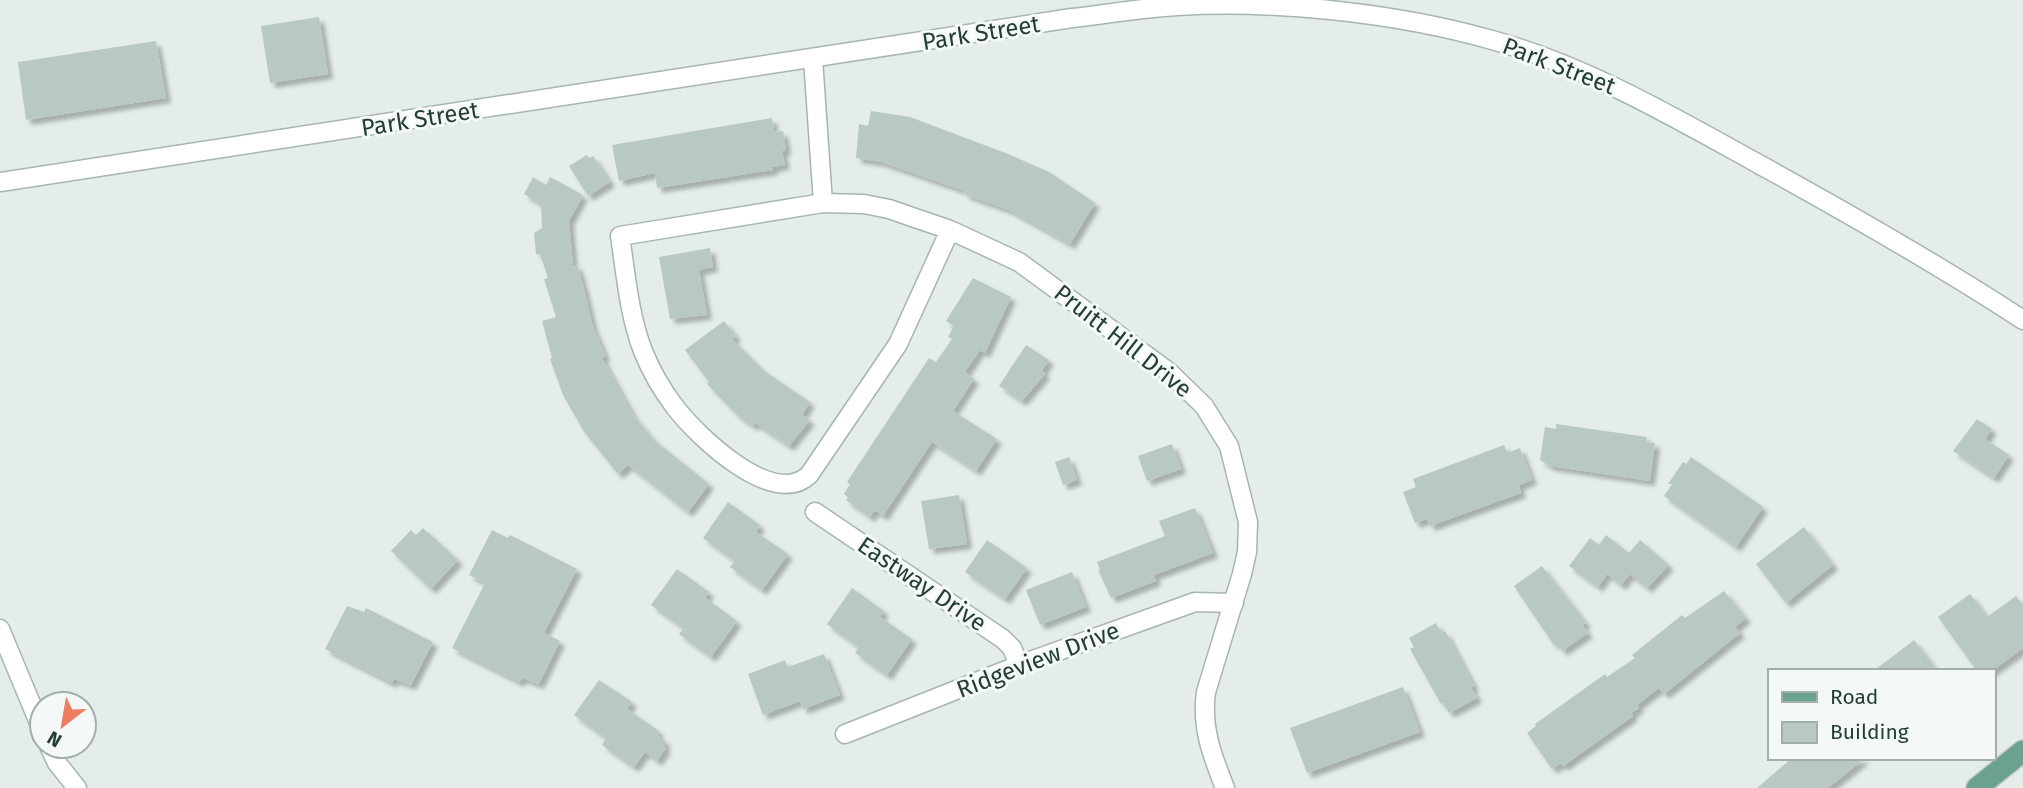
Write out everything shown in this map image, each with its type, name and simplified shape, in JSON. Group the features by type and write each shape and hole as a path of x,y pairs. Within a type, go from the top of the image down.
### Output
{"main road":[{"path":"1977,788 2023,751"}],"street":[{"name":"Park Street","path":"0,182 1072,18 1178,6 1302,8 1398,20 1491,40 1558,63 1639,97 1897,241 2023,320"},
{"path":"813,59 823,203"},
{"name":"Pruitt Hill Drive","path":"950,230 911,322 884,366 809,475 802,482 785,485 767,482 723,452 686,419 666,394 649,365 638,335 620,236 823,203 864,204 889,209 950,230 998,250 1041,277 1169,372 1204,406 1229,446 1248,522 1247,552 1206,692 1203,713 1206,736 1226,788"},
{"name":"Eastway Drive","path":"815,512 1003,639 1012,648 1018,665"},
{"name":"Ridgeview Drive","path":"845,734 1018,665 1195,602 1234,603"},
{"path":"0,629 28,696"},
{"path":"56,760 77,788"}],"building":[{"path":"319,17 328,74 270,83 261,26"},
{"path":"156,41 166,98 26,120 18,62"},
{"path":"871,111 910,117 1008,154 1049,172 1095,203 1070,244 1009,210 964,194 965,191 881,162 856,158 859,124 868,126"},
{"path":"772,118 774,132 783,131 786,150 782,151 785,165 773,167 773,170 657,188 655,173 619,181 612,145"},
{"path":"587,155 589,158 593,156 610,182 588,196 569,166"},
{"path":"533,177 546,185 550,177 583,195 569,221 573,266 577,265 593,327 605,356 602,358 633,415 654,440 709,484 688,512 628,465 618,474 583,430 563,395 550,359 552,358 542,321 556,317 544,279 548,278 540,254 536,254 534,233 542,228 541,204 524,194"},
{"path":"710,248 713,267 699,270 707,315 670,319 659,257"},
{"path":"973,278 1011,297 985,353 980,350 965,372 974,379 953,411 997,439 976,471 932,442 883,516 875,510 870,517 846,500 848,497 844,494 850,484 847,482 929,358 936,362 952,339 948,337 954,326 946,321"},
{"path":"724,321 736,336 732,339 763,370 810,402 802,415 810,420 789,446 755,423 753,426 738,416 707,384 709,382 685,350"},
{"path":"1026,345 1049,360 1042,370 1045,374 1022,401 999,386"},
{"path":"1977,419 1992,429 1985,439 2009,455 1994,478 1953,451"},
{"path":"1556,424 1647,437 1646,442 1655,443 1650,481 1550,466 1540,460 1545,427 1556,429"},
{"path":"1172,444 1181,469 1147,481 1138,456"},
{"path":"1504,445 1507,453 1520,448 1532,480 1519,485 1521,493 1430,526 1427,519 1415,523 1403,492 1416,487 1413,479"},
{"path":"1069,457 1077,480 1063,485 1055,462"},
{"path":"1691,457 1763,507 1736,547 1664,496 1672,484 1668,484 1683,462 1686,464"},
{"path":"959,495 967,544 929,549 921,501"},
{"path":"728,502 760,525 756,532 788,554 762,590 730,567 735,561 703,538"},
{"path":"1195,508 1213,553 1154,575 1156,581 1111,598 1097,562 1165,536 1159,521"},
{"path":"1804,527 1833,565 1786,603 1756,564"},
{"path":"423,528 458,560 431,589 391,551 411,530 416,535"},
{"path":"492,530 508,538 510,535 577,569 544,633 560,641 539,684 522,678 519,682 452,648 485,583 469,575"},
{"path":"1606,535 1629,553 1640,540 1669,565 1647,588 1630,574 1621,585 1607,574 1598,587 1569,566 1590,538 1599,545"},
{"path":"987,540 1027,568 1005,599 965,572"},
{"path":"1542,566 1586,623 1582,625 1588,633 1562,651 1557,643 1554,645 1514,586"},
{"path":"677,569 709,592 705,598 737,621 711,657 679,634 684,628 651,605"},
{"path":"1072,572 1086,607 1040,625 1026,590"},
{"path":"852,588 884,611 880,617 912,639 887,675 855,653 859,647 827,624"},
{"path":"1724,591 1746,618 1735,627 1740,633 1664,694 1659,688 1637,705 1639,708 1631,713 1633,716 1563,766 1561,763 1552,769 1527,733 1535,724 1605,674 1607,677 1635,658 1632,655 1682,615 1685,618"},
{"path":"1970,594 1987,617 2016,596 2023,605 2023,648 1995,669 1976,669 1938,617"},
{"path":"347,606 364,612 366,608 433,642 411,685 394,679 392,683 325,649"},
{"path":"1436,623 1441,633 1445,631 1474,686 1471,687 1477,698 1449,713 1443,703 1441,704 1410,649 1414,647 1409,638"},
{"path":"1914,640 1936,669 1876,669"},
{"path":"824,654 840,695 803,709 800,701 763,715 748,674 785,660 788,667"},
{"path":"599,680 632,702 627,709 659,731 657,735 666,742 663,746 666,748 657,761 645,752 634,767 602,745 606,738 574,715"},
{"path":"1403,687 1420,732 1307,773 1290,728"},
{"path":"1790,760 1863,760 1828,788 1757,788"}]}
